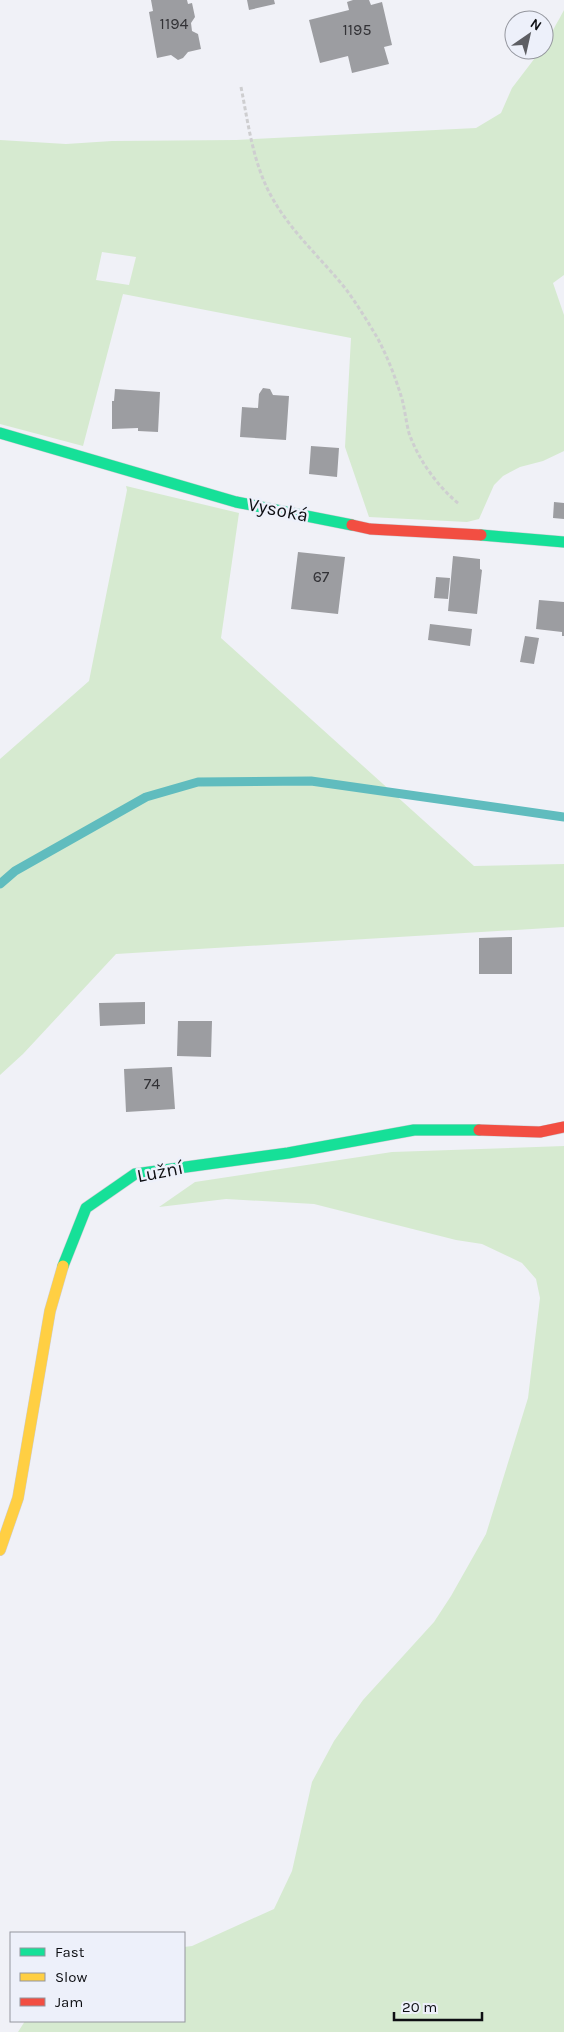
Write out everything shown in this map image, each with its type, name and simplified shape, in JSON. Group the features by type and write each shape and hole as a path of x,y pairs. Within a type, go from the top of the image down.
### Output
{"street":[{"name":"Vysoká","path":"0,433 236,502 370,529 498,536 564,542"},
{"name":"Lužní","path":"0,1550 18,1498 50,1311 65,1259 86,1208 135,1174 288,1153 414,1130 457,1129 540,1132 564,1126"}],"path":[{"path":"241,87 258,168 268,190 298,234 344,287 367,320 396,380 410,434 417,451 438,481 465,509"}],"green space":[{"path":"564,10 564,275 553,283 564,315 564,451 543,461 520,467 503,476 494,485 479,519 467,522 369,517 345,447 351,338 123,294 83,446 0,424 0,140 66,144 112,141 236,140 476,128 501,113 512,88 533,60 554,60 554,28","holes":["102,252 136,257 129,285 96,280"]},
{"path":"126,486 239,513 221,638 474,866 564,864 564,927 116,954 23,1054 0,1075 0,759 89,681 127,490"},
{"path":"564,1146 564,2032 18,2032 24,2022 185,2022 185,1947 192,1946 274,1909 292,1871 312,1782 334,1741 363,1700 434,1622 486,1534 528,1398 540,1298 536,1279 522,1263 482,1244 456,1240 314,1204 226,1199 159,1207 195,1182 392,1152"}],"building":[{"path":"151,0 187,0 188,4 192,3 195,17 191,23 192,31 198,34 201,49 188,52 183,58 178,60 171,55 157,58 149,12 153,11"},
{"path":"247,0 274,0 275,4 249,10"},
{"path":"369,0 371,5 382,2 392,45 384,47 389,64 352,73 348,56 320,63 309,20 349,10 347,2"},
{"path":"263,388 270,389 273,395 289,396 286,440 240,437 242,407 258,408 259,394"},
{"path":"115,389 160,392 158,432 138,431 138,428 112,429 112,401 114,401"},
{"path":"311,446 339,448 337,477 309,474"},
{"path":"554,502 564,503 564,519 553,518"},
{"path":"298,552 345,557 338,614 291,609"},
{"path":"453,556 480,559 480,569 482,570 477,614 448,611"},
{"path":"436,577 450,578 448,599 434,598"},
{"path":"539,600 564,602 564,636 562,636 562,632 536,629"},
{"path":"430,624 472,629 470,646 428,640"},
{"path":"525,636 539,638 534,664 520,662"},
{"path":"512,937 512,974 479,974 479,938"},
{"path":"145,1002 145,1024 100,1026 99,1003"},
{"path":"178,1021 212,1021 211,1057 177,1056"},
{"path":"172,1067 175,1109 126,1112 124,1069"}],"waterway":[{"path":"0,884 15,871 146,797 198,782 311,781 564,817"}],"traffic: fast":[{"path":"0,433 236,502 352,525"},
{"path":"481,535 564,542"},
{"path":"63,1266 86,1208 135,1174 288,1153 414,1130 479,1130"}],"traffic: slow":[{"path":"0,1550 18,1498 50,1311 63,1266"}],"traffic: jam":[{"path":"352,525 370,529 481,535"},
{"path":"479,1130 540,1132 564,1127"}]}
